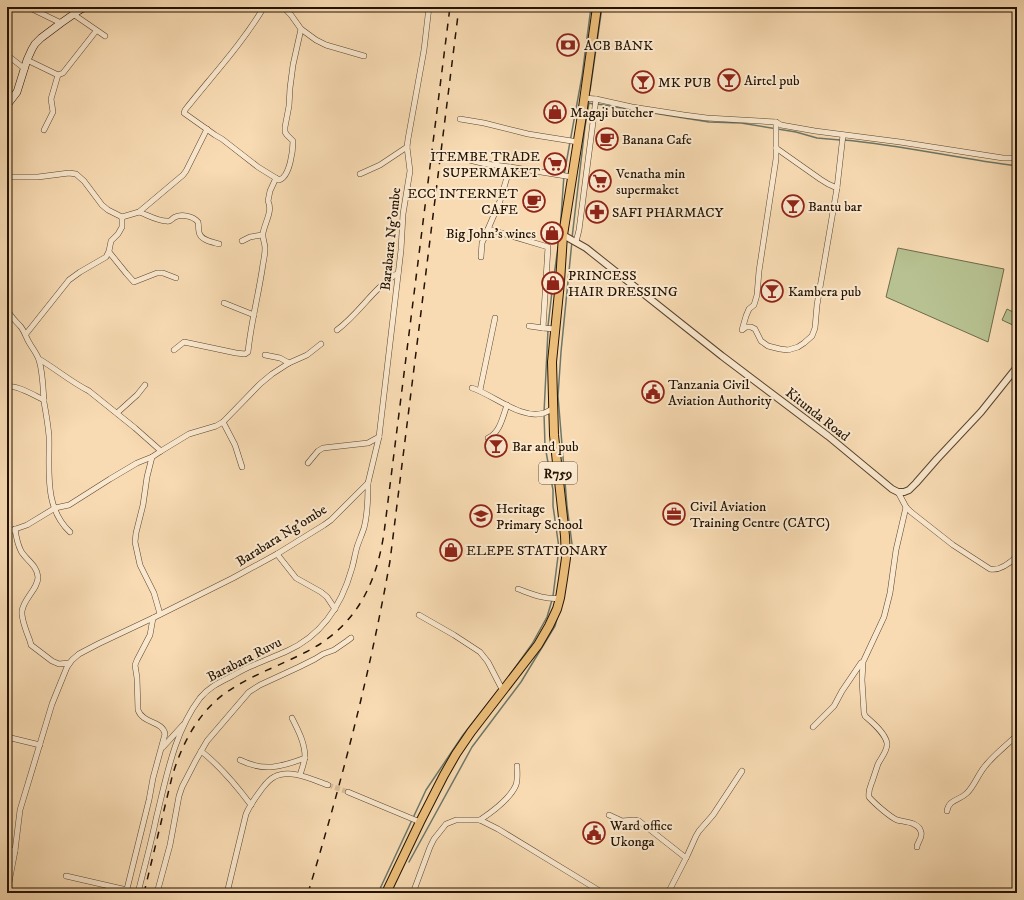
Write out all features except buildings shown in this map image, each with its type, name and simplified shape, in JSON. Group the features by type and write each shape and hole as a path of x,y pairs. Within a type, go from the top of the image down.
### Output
{"main road":[{"name":"R759","path":"386,893 420,822 456,754 471,732 538,645 557,609 560,598 566,558 552,409 552,362 564,235 597,7"},
{"path":"7,105 17,92 27,60 35,44 78,9"}],"street":[{"path":"264,7 242,39 184,113 215,135 222,138 258,167 282,180 291,162 293,152 293,141 285,132 285,127 289,106 293,65 301,29"},
{"path":"283,7 301,29 321,43 364,56"},
{"name":"Barabara Ng'ombe","path":"7,893 15,851 20,810 52,704 61,679 69,663 79,654 98,644 233,578 277,554 331,520 368,483 379,437 401,250 402,214 410,171 408,147 424,50 429,7"},
{"path":"28,8 61,23"},
{"path":"78,9 96,30 105,36"},
{"path":"27,60 58,75 63,74 96,30"},
{"path":"7,55 25,69"},
{"path":"44,130 53,112 50,99 58,75"},
{"path":"584,98 684,115 776,122 781,125 815,131 1003,158 1017,158"},
{"path":"576,242 579,230 596,99"},
{"path":"460,118 528,134 578,142"},
{"path":"776,122 776,159 759,271 757,295 754,305 749,309 742,330 746,327 751,327 754,329 761,341 768,346 788,350 804,343 812,336 815,328 817,305 837,188 843,135"},
{"path":"7,177 38,177 72,173 76,174 84,181 102,205 108,210 122,217 140,212 183,175 207,129"},
{"path":"360,174 380,165 408,147"},
{"path":"776,148 820,180 837,188"},
{"path":"456,156 465,160 486,164 572,177"},
{"path":"481,257 482,243 507,183 510,167"},
{"path":"174,350 184,342 236,353 245,354 248,352 250,332 265,249 262,235 270,211 268,201 270,191 276,178"},
{"path":"140,212 164,221 170,221 176,216 195,218 198,222 199,234 201,237 219,244"},
{"path":"26,334 69,280 106,257 109,252 110,241 118,234 122,227 122,217"},
{"path":"488,229 548,247 543,328"},
{"path":"242,241 250,237 262,235"},
{"name":"Kitunda Road","path":"564,235 586,248 828,436 892,489 898,492"},
{"path":"109,252 134,282 157,273 163,273 176,278"},
{"path":"337,330 379,287 398,273"},
{"path":"224,303 254,315"},
{"path":"7,308 11,316 26,334 28,341 39,359 49,434 50,487 54,508 63,525 70,532"},
{"path":"7,321 11,316"},
{"path":"480,390 495,318"},
{"path":"529,326 555,329"},
{"path":"7,532 27,525 54,508 69,505 129,468 152,457 189,434 216,426 223,422 278,369 307,355 321,344"},
{"path":"265,355 280,358 289,363"},
{"path":"39,359 82,388 89,391 161,451"},
{"path":"1017,367 981,412 916,483 909,490 898,492 906,507 948,541 990,569 1000,568 1017,556"},
{"path":"117,413 137,395 145,385"},
{"path":"7,387 14,386 44,400"},
{"path":"472,388 480,390 527,414 544,413 552,409"},
{"path":"488,438 493,436 497,431 507,405"},
{"path":"223,422 235,445 242,468"},
{"path":"308,463 318,451 323,448 368,443 379,437"},
{"path":"152,457 135,542 140,565 154,593 160,614"},
{"name":"Barabara Ruvu","path":"138,893 171,759 194,706 212,686 253,665 288,651 301,644 321,627 335,609 350,574 368,508 368,483"},
{"path":"813,727 834,706 842,691 862,662 884,617 890,593 896,550 906,507"},
{"path":"15,529 20,550 34,565 37,574 34,588 26,600 22,611 31,645 52,661 59,664 69,663"},
{"path":"277,554 296,578 321,592 327,597 335,609"},
{"path":"518,589 536,596 553,599 560,598"},
{"path":"419,615 480,652 488,662 503,691"},
{"path":"66,876 127,891 153,778 165,734 162,727 143,718 138,710 138,678 136,665 137,660 150,635 153,618"},
{"path":"157,893 170,845 179,796 182,787 207,740 248,692 323,654 334,650 350,638"},
{"path":"862,662 864,713 881,733 887,745 886,751 879,763 869,789 869,797 895,819 915,825 919,828 922,832 917,847"},
{"path":"292,718 304,746 305,758 300,775"},
{"path":"162,748 185,724"},
{"path":"947,811 953,801 966,794 972,788 984,766 1017,734"},
{"path":"7,738 40,745"},
{"path":"201,750 242,792 251,805"},
{"path":"240,760 250,765 264,768 289,764 305,758"},
{"path":"480,820 494,811 512,790 516,782 517,766"},
{"path":"668,893 699,831 713,815 742,771"},
{"path":"227,893 246,814 267,782 275,776 286,774 300,775 328,786"},
{"path":"348,792 420,822"},
{"path":"609,815 622,821 638,821 686,858"},
{"path":"413,893 434,839 446,824 456,820 480,820 603,893"},
{"path":"7,849 15,851"}],"green space":[{"path":"898,248 1004,269 988,342 886,297"},
{"path":"1007,309 1017,314 1017,327 1002,320"}],"waterway":[{"path":"81,13 93,7"},
{"path":"560,231 564,175 582,76 591,7"},
{"path":"590,91 602,7"},
{"path":"572,238 585,127 589,103 593,104"},
{"path":"597,104 709,122 741,123 796,132 817,138 840,140"},
{"path":"844,140 887,145 1017,166"},
{"path":"570,556 572,544 567,506 558,396 572,241"},
{"path":"548,326 558,247"},
{"path":"548,330 544,413 545,446 553,490 553,506 559,548 553,596"},
{"path":"502,686 532,644 547,617 552,600"},
{"path":"409,862 472,747 521,682 555,626 558,615"},
{"path":"378,893 426,790 463,735 499,689"}],"tunnel":[{"path":"328,785 348,792"}],"railway":[{"path":"144,893 172,777 185,742 198,721 214,702 224,694 254,676 306,652 323,642 338,630 360,603 369,587 375,570 384,533 450,7"},
{"path":"308,893 354,728 390,561 459,7"}],"place":[{"name":"ACB BANK","path":"568,45"},
{"name":"Airtel pub","path":"729,80"},
{"name":"MK PUB","path":"643,82"},
{"name":"Magaji butcher","path":"555,112"},
{"name":"Banana Cafe","path":"607,139"},
{"name":"ITEMBE TRADE SUPERMAKET","path":"555,164"},
{"name":"Venatha min supermaket","path":"600,181"},
{"name":"ECC INTERNET CAFE","path":"534,201"},
{"name":"Bantu bar","path":"793,206"},
{"name":"SAFI PHARMACY","path":"597,212"},
{"name":"Big John's wines","path":"552,233"},
{"name":"PRINCESS HAIR DRESSING","path":"553,283"},
{"name":"Kambera pub","path":"772,291"},
{"name":"Tanzania Civil Aviation Authority","path":"653,392"},
{"name":"Bar and pub","path":"496,446"},
{"name":"Civil Aviation Training Centre (CATC)","path":"674,514"},
{"name":"Heritage Primary School","path":"481,516"},
{"name":"ELEPE STATIONARY","path":"451,550"},
{"name":"Ward office Ukonga","path":"594,833"}]}
